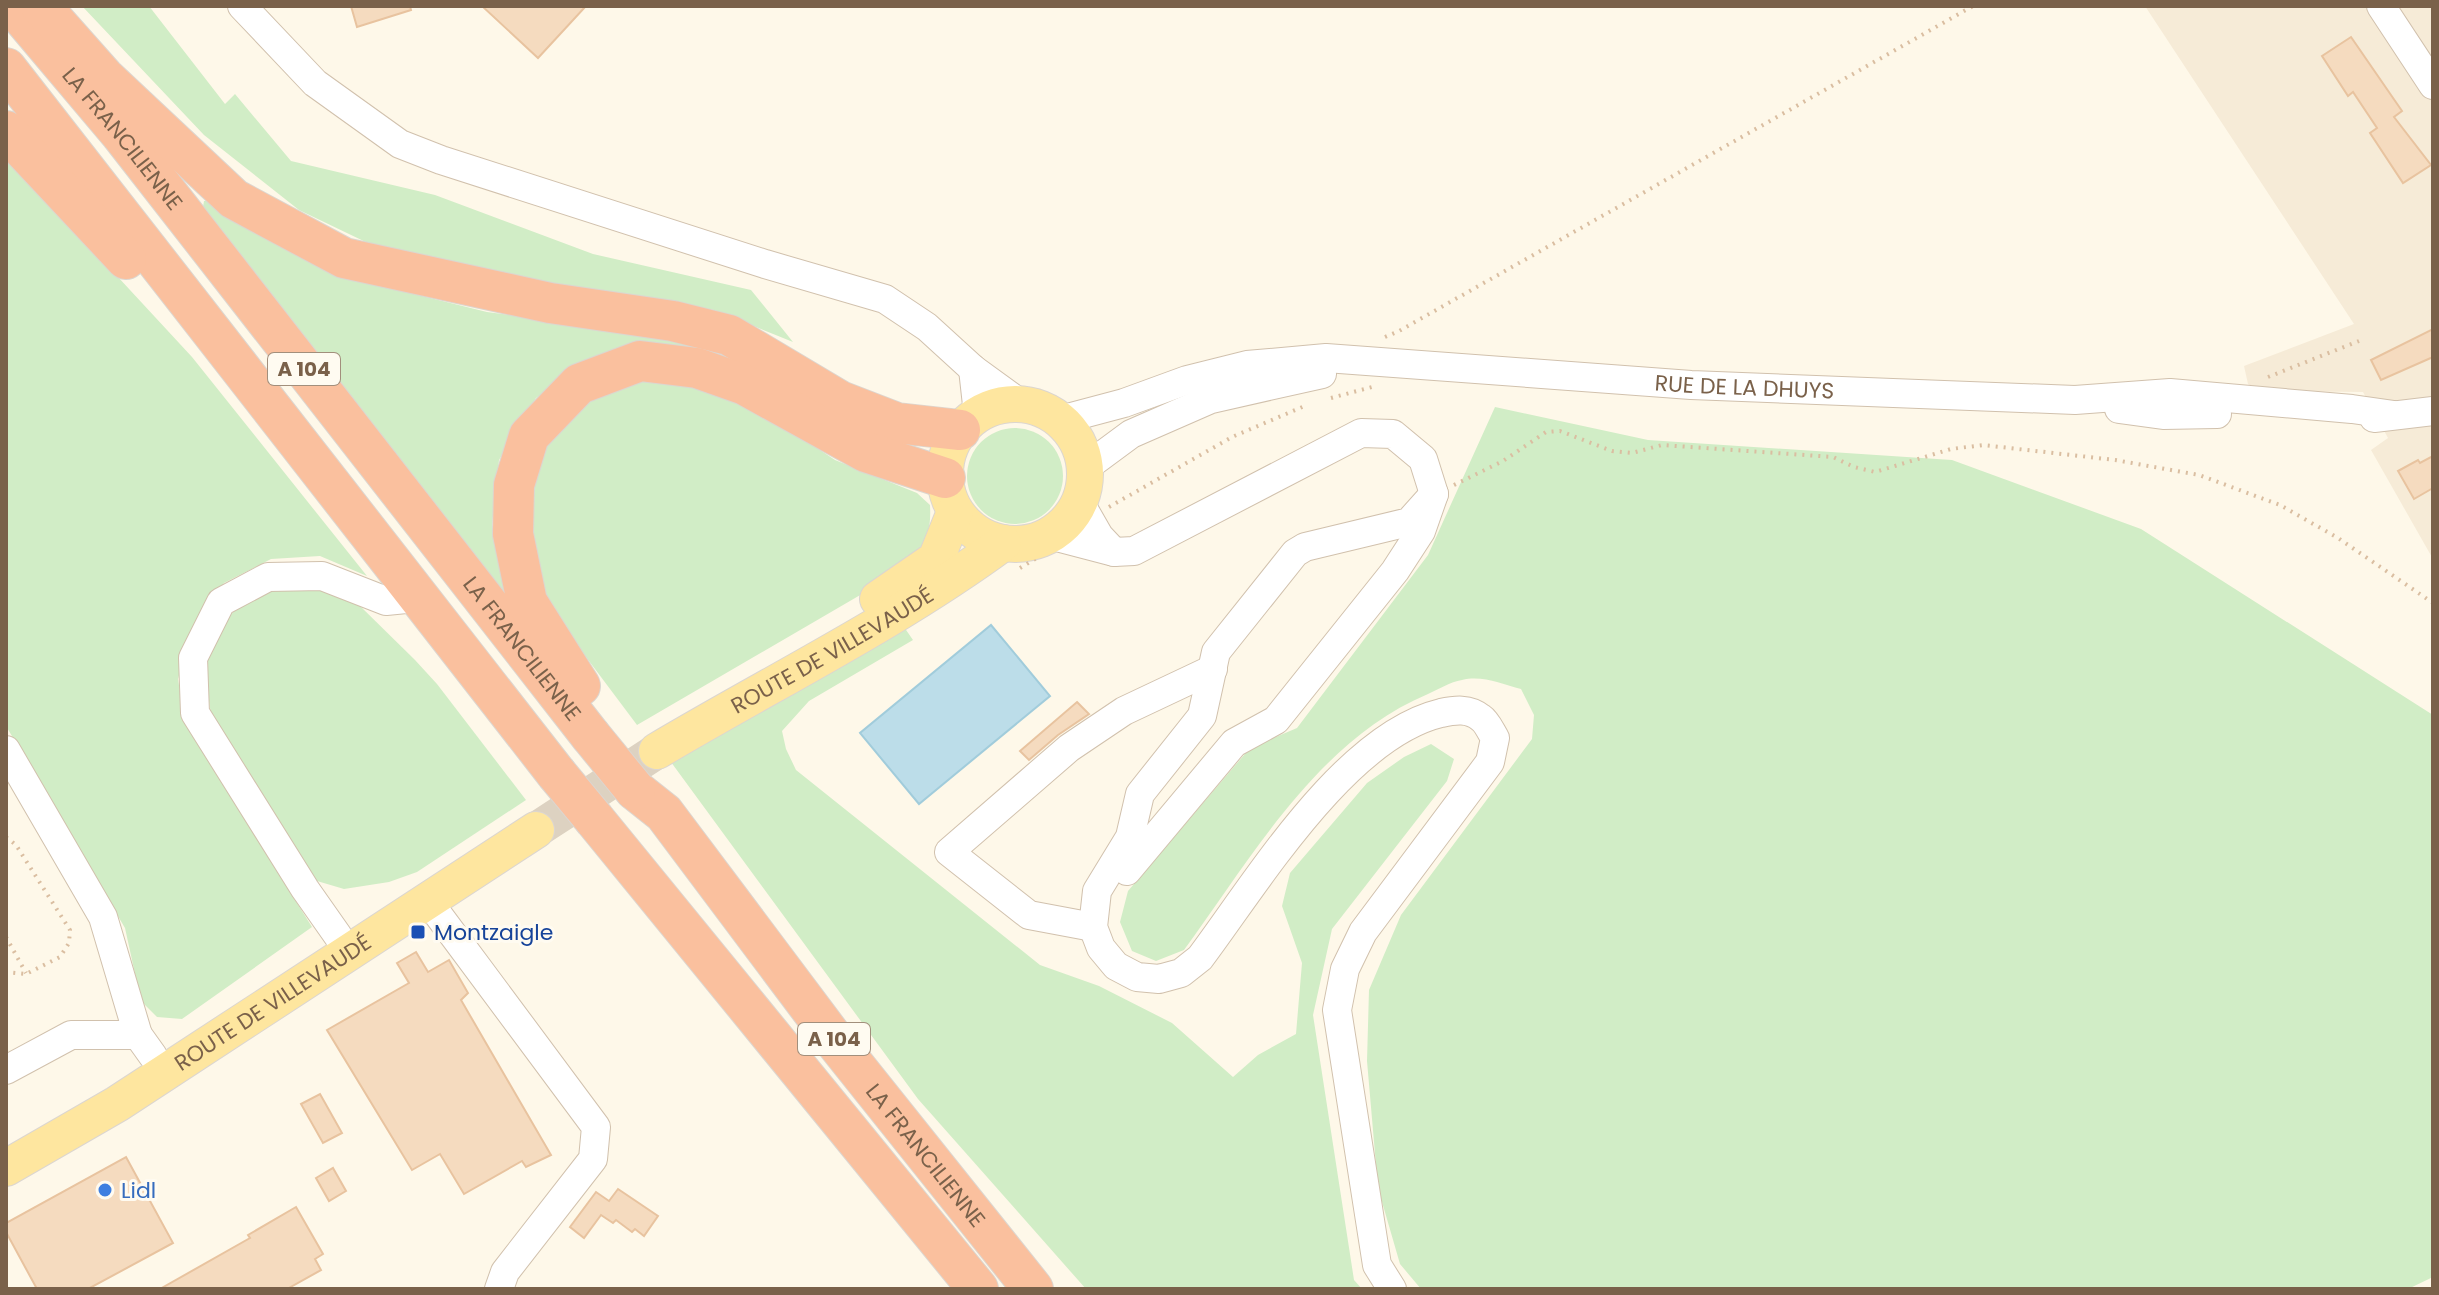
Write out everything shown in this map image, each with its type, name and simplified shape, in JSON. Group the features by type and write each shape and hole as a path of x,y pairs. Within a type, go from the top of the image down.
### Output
{"highway":[{"name":"LA FRANCILIENNE","path":"13,6 121,134 600,729 651,774 838,1045 1033,1289"},
{"path":"41,6 104,77 234,199 344,258 550,303 673,321 729,335 840,401 897,423 969,422"},
{"name":"LA FRANCILIENNE","path":"6,68 215,334 416,598 978,1289"},
{"path":"6,131 178,316 215,334"},
{"path":"600,729 587,697 527,602 513,534 514,485 529,436 579,384 640,361 697,368 745,385 950,495"}],"main road":[{"path":"1021,404 1042,409 1060,420 1077,442 1084,496 1056,537 1026,543 1011,556 968,526 950,495 946,461 951,444 969,422 999,405 1021,404"},
{"name":"ROUTE DE VILLEVAUDÉ","path":"651,774 722,689 891,592 936,559 950,495"},
{"name":"ROUTE DE VILLEVAUDÉ","path":"651,774 749,696 896,616 951,581 1011,556"},
{"name":"ROUTE DE VILLEVAUDÉ","path":"6,1141 81,1100 145,1046 531,822 428,901 117,1104 6,1168"}],"street":[{"path":"242,6 315,83 400,144 765,264 885,299 927,327 973,369 1021,404"},
{"path":"2381,6 2433,85"},
{"name":"RUE DE LA DHUYS","path":"1084,496 1131,434 1211,399 1382,356"},
{"name":"RUE DE LA DHUYS","path":"1060,420 1124,403 1187,380 1247,365 1382,356 1412,366 1691,385 2075,400 2163,415 2209,414 2349,421 2433,411"},
{"path":"969,422 973,369"},
{"path":"1056,537 1114,552 1134,551 1361,433 1393,434 1423,459 1434,494 1421,531 1395,571 1276,720 1234,743 1146,826 1130,837 1097,891 1094,920 1101,948 1116,966 1137,977 1159,979 1181,973 1200,958 1329,789 1378,745 1422,717 1459,709 1482,718 1495,738 1490,762 1363,932 1345,969 1337,1010 1377,1265 1392,1289"},
{"path":"1146,826 1140,794 1202,716 1216,652 1295,553 1305,547 1409,522 1434,494"},
{"path":"1084,496 1099,536 1114,552"},
{"path":"338,936 305,889 195,713 193,658 221,602 268,577 322,576 386,601 416,598"},
{"path":"1094,920 1029,915 949,852 1069,748 1124,711 1213,669"},
{"path":"6,750 103,917 145,1046 71,1035 6,1070"},
{"path":"428,901 596,1127 593,1159 505,1272 499,1289"}],"path":[{"path":"1084,496 1304,405 1380,385 1382,356 1399,331 1973,6"},
{"path":"1382,356 1399,331"},
{"path":"2262,379 2359,341"},
{"path":"1434,494 1503,461 1546,432 1560,431 1612,451 1632,453 1662,445 1833,457 1875,472 1951,449 1983,445 2101,458 2199,475 2280,505 2351,546 2433,603"},
{"path":"1011,556 1046,553 1056,537"},
{"path":"6,837 16,845 70,930 69,943 60,957 26,974 6,972"},
{"path":"6,937 26,974"}],"shaded area":[{"path":"2145,6 2433,6 2433,559 2371,450 2388,438 2363,392 2258,391 2248,384 2244,366 2354,324"}],"green space":[{"path":"82,6 149,6 225,104 235,94 291,161 435,195 593,254 751,290 793,342 714,310 589,293 374,246 299,210 204,135"},
{"path":"6,156 192,357 367,576 320,556 271,559 224,583 193,627 178,679 185,724 312,927 182,1019 157,1017 141,1001 125,928 6,726"},
{"path":"204,201 214,201 361,281 487,312 659,335 708,349 593,359 536,398 499,460 492,525 505,596 202,213"},
{"path":"655,372 702,381 796,434 835,460 917,493 930,505 930,517 923,543 898,573 637,725 539,588 523,523 534,462 561,421 601,387"},
{"path":"1495,407 1648,440 1952,460 2141,529 2433,715 2433,1277 2408,1289 1421,1289 1400,1264 1378,1188 1367,1061 1369,990 1401,915 1532,739 1534,715 1521,689 1484,679 1458,681 1389,714 1353,740 1290,804 1184,950 1156,961 1132,951 1120,922 1128,891 1250,748 1297,728 1428,555"},
{"path":"1015,428 1033,432 1049,442 1059,458 1063,476 1059,494 1049,510 1033,520 1015,524 997,520 981,510 971,494 967,476 971,458 981,442 997,432"},
{"path":"319,588 356,602 415,660 526,800 417,872 389,882 344,889 317,881 278,828 211,716 205,669 219,627 241,604 274,589"},
{"path":"904,627 913,640 809,701 782,731 796,770 1040,965 1099,986 1172,1023 1233,1077 1258,1055 1296,1034 1302,963 1282,906 1290,873 1367,783 1404,757 1431,744 1454,759 1447,781 1332,929 1313,1015 1354,1280 1362,1289 1086,1289 918,1099 668,758"}],"water":[{"path":"991,625 1050,696 919,804 860,733"}],"building":[{"path":"351,6 410,6 411,10 357,27"},
{"path":"482,6 586,6 538,58"},
{"path":"2351,37 2402,111 2394,117 2431,165 2403,183 2370,133 2377,128 2353,92 2348,96 2322,56"},
{"path":"2433,329 2433,357 2381,380 2371,360"},
{"path":"2433,456 2433,488 2414,499 2398,471"},
{"path":"1077,702 1089,714 1029,760 1020,751"},
{"path":"416,952 428,972 449,960 468,993 461,1000 551,1155 526,1167 522,1161 464,1194 440,1154 412,1170 327,1030 409,983 397,963"},
{"path":"320,1094 342,1133 323,1143 301,1104"},
{"name":"Lidl","path":"126,1157 173,1243 88,1289 37,1289 6,1232 6,1223"},
{"path":"333,1168 346,1191 329,1201 316,1178"},
{"path":"618,1189 658,1216 644,1236 601,1215 584,1238 570,1227 596,1192 609,1201"},
{"path":"296,1207 323,1254 315,1259 321,1270 287,1289 160,1289 250,1238 248,1235"}],"tunnel":[{"path":"536,830 657,751"}],"place":[{"name":"Montzaigle","path":"418,932"},
{"name":"Lidl","path":"105,1190"}]}
